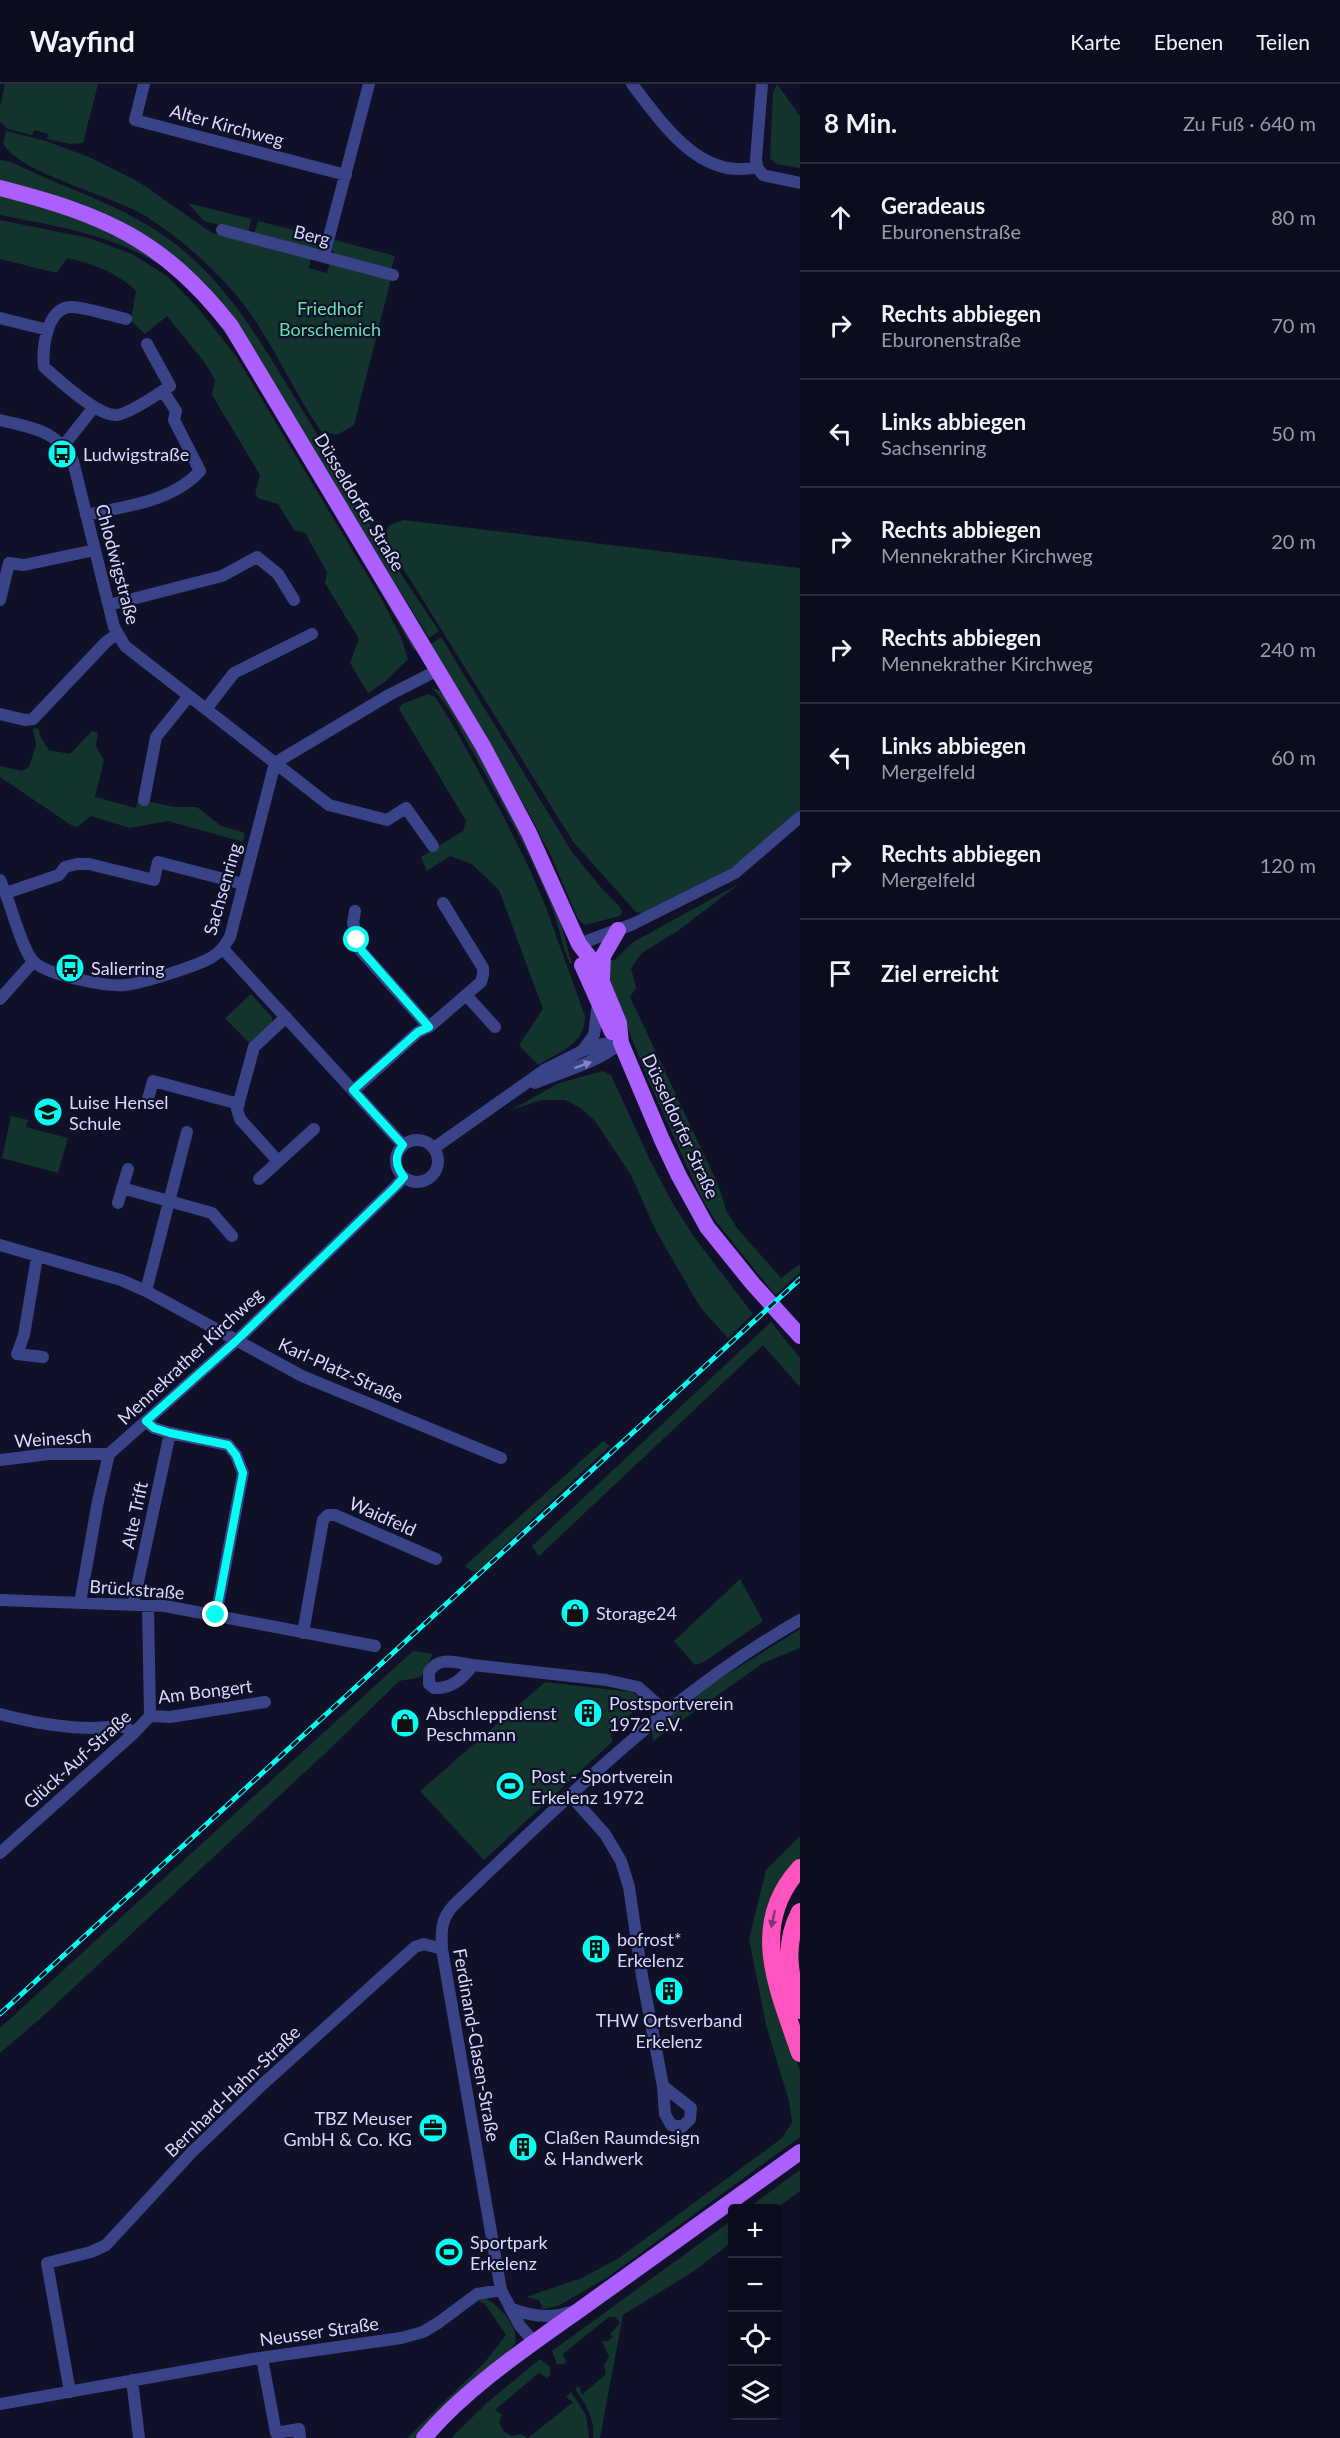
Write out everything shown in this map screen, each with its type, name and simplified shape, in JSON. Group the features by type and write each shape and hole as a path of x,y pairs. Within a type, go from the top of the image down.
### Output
{"highway":[{"path":"800,1868 789,1881 777,1905 771,1942 773,1972 800,2053"},
{"path":"800,1912 791,1930 789,1958 793,1990 800,2010"}],"main road":[{"name":"Düsseldorfer Straße","path":"0,188 53,202 117,227 156,250 205,294 231,326 483,746 529,833 579,944 590,958 602,982 619,1023 621,1043"},
{"path":"602,982 603,956 618,930"},
{"name":"Düsseldorfer Straße","path":"579,944 581,962 598,1003 609,1027 621,1043 679,1176 707,1227 753,1284 800,1336"},
{"path":"424,2438 449,2411 535,2343 800,2152"}],"street":[{"name":"Alter Kirchweg","path":"144,84 135,120 346,175"},
{"path":"324,256 369,84"},
{"path":"632,84 666,128 693,152 729,170 739,171 757,167"},
{"path":"762,84 757,128 757,167 763,175 800,183"},
{"name":"Berg","path":"222,230 393,275"},
{"path":"126,319 70,307 59,312 48,330 43,358 44,367 94,407 109,415 120,415 171,386 147,344"},
{"path":"0,318 48,330"},
{"path":"86,515 156,499 190,482 200,471 174,420 176,411 163,391"},
{"path":"0,420 44,432 64,446 94,407"},
{"name":"Chlodwigstraße","path":"64,446 73,461 114,627 125,646 329,805 387,820 406,808 433,846"},
{"path":"0,600 5,562 24,565 96,550"},
{"path":"109,605 222,576 257,557 278,574 294,600"},
{"path":"0,714 25,720 33,719 106,642 117,634"},
{"path":"206,709 234,673 312,634"},
{"path":"275,763 389,695 438,670"},
{"path":"144,800 156,737 189,696"},
{"name":"Sachsenring","path":"275,763 230,937 223,949 403,1145"},
{"path":"579,944 618,930 735,873 800,817"},
{"path":"6,892 58,875 65,867 76,864 89,864 154,880 158,862 243,884"},
{"path":"0,880 33,962 51,971 124,985 211,958 223,949"},
{"path":"353,1090 418,1032 429,1027 481,982 483,968 442,903"},
{"path":"355,912 353,923 362,951 429,1027"},
{"path":"0,999 33,962"},
{"path":"466,995 495,1027"},
{"path":"582,1051 594,1035 598,1003"},
{"path":"278,1161 240,1119 237,1109 254,1047 286,1017"},
{"path":"434,1148 546,1069 582,1051 603,1044 621,1043"},
{"path":"520,1089 594,1061 608,1054 621,1043"},
{"path":"148,1099 153,1081 239,1104"},
{"path":"259,1179 314,1129"},
{"path":"146,1291 187,1132"},
{"path":"416,1140 429,1143 434,1148 438,1161 437,1168 431,1176 415,1182 404,1177 396,1164 396,1157 403,1145 416,1140"},
{"path":"118,1203 128,1169"},
{"name":"Mennekrather Kirchweg","path":"109,1454 236,1341 404,1177"},
{"path":"122,1188 212,1213 232,1236"},
{"name":"Karl-Platz-Straße","path":"0,1245 121,1280 146,1291 302,1376 501,1458"},
{"path":"37,1257 24,1335 17,1354 43,1357"},
{"path":"146,1421 154,1428 170,1433 228,1445 236,1455 243,1473 216,1615"},
{"name":"Alte Trift","path":"133,1605 170,1433"},
{"name":"Weinesch","path":"0,1460 49,1454 109,1454"},
{"path":"80,1603 98,1501 109,1454"},
{"name":"Waidfeld","path":"303,1633 323,1520 328,1515 335,1515 436,1559"},
{"name":"Brückstraße","path":"0,1600 148,1606 216,1615 375,1646"},
{"name":"Glück-Auf-Straße","path":"0,1853 150,1716 148,1606"},
{"name":"Ferdinand-Clasen-Straße","path":"535,2343 520,2326 501,2290 442,1948 441,1926 448,1911 665,1711 731,1663 800,1620"},
{"path":"473,1665 606,1680 638,1687 665,1711"},
{"name":"Am Bongert","path":"150,1716 171,1717 265,1702"},
{"path":"0,1714 60,1725 94,1728 118,1726 130,1729 134,1733"},
{"path":"571,1796 605,1834 621,1861 630,1887 642,1976 663,2086"},
{"name":"Bernhard-Hahn-Straße","path":"70,2392 47,2263 91,2252 106,2245 192,2152 286,2063 415,1947 424,1944 442,1948"},
{"name":"Neusser Straße","path":"0,2404 262,2358 401,2338 423,2332 477,2294 501,2290"},
{"path":"510,2308 541,2316 560,2316 580,2309"},
{"path":"262,2358 276,2433 298,2429 300,2438"},
{"path":"132,2380 139,2438"}],"green space":[{"path":"5,84 98,84 83,143 71,144 47,139 48,134 34,130 32,135 8,129 0,122 0,107"},
{"path":"777,84 800,116 800,168 776,164 770,158 773,93"},
{"name":"Friedhof Borschemich","path":"6,131 46,141 89,157 139,182 212,233 311,258 309,268 327,273 330,262 391,279 354,425 337,435 321,431 245,306 224,281 187,246 161,226 132,209 27,164 12,154 3,143"},
{"path":"0,160 12,162 138,219 195,260 224,291 261,343 383,546 439,631 429,638 230,314 205,286 180,262 154,242 127,226 69,201 0,181"},
{"path":"0,195 79,218 117,233 152,254 177,274 199,297 220,321 255,374 417,649 414,651 247,367 198,298 160,265 122,246 102,238 0,215"},
{"path":"188,203 251,219 248,233 204,221"},
{"path":"0,220 89,238 132,254 167,276 198,308 236,356 381,598 401,637 408,659 386,681 368,693 350,663 359,639 325,583 327,572 305,533 294,530 278,504 258,498 255,494 260,475 212,395 215,380 205,363 167,316 145,334 127,317 132,314 136,291 113,274 67,258 57,273 0,259"},
{"path":"258,221 322,237 320,247 314,250 254,234"},
{"path":"335,240 395,256 391,270 336,256 332,250"},
{"path":"404,520 800,568 800,813 750,856 717,877 643,914 636,912 574,843 388,544 389,525"},
{"path":"441,637 572,852 619,906 622,912 620,916 585,925 578,919 551,856 526,808 431,644"},
{"path":"432,688 444,695 476,748 520,830 558,915 572,963 570,964 547,895 518,833 455,720"},
{"path":"429,694 436,698 453,725 530,870 585,1016 581,1034 576,1040 538,1065 519,1045 543,1009 499,890 472,864 450,856 427,871 421,857 463,831 466,821 399,709 402,704"},
{"path":"38,728 49,750 70,754 92,731 98,733 96,746 104,760 95,797 136,808 138,799 174,807 197,807 221,826 245,833 243,842 168,821 130,828 91,816 77,827 71,825 0,777 0,766 22,771 29,767 36,745 33,729"},
{"path":"739,884 679,930 642,953 631,968 636,988 630,997 717,1182 727,1212 737,1228 781,1278 800,1264 800,1272 775,1295 714,1219 699,1193 647,1077 608,979 605,960 615,960 633,942"},
{"path":"251,994 272,1017 272,1024 249,1043 225,1018"},
{"path":"603,1071 611,1075 672,1202 694,1237 753,1314 728,1338 700,1307 655,1229 631,1175 595,1121 581,1108 565,1100 541,1100 511,1110 559,1083"},
{"path":"11,1116 28,1120 26,1127 68,1138 58,1173 2,1158"},
{"path":"771,1322 800,1358 800,1387 763,1345 539,1556 532,1546"},
{"path":"603,1441 610,1446 475,1573 465,1566"},
{"path":"740,1579 763,1621 704,1662 695,1665 674,1641"},
{"path":"800,1629 800,1648 763,1663 653,1741 652,1731 707,1687"},
{"path":"413,1651 433,1654 421,1677 399,1681 336,1743 41,2018 0,2053 0,2028"},
{"name":"Post - Sportverein Erkelenz 1972","path":"545,1682 631,1692 640,1697 640,1704 610,1736 613,1741 484,1860 420,1791"},
{"path":"800,1836 800,1858 788,1871 768,1976 800,2071 800,2137 608,2277 558,2306 543,2309 539,2300 526,2297 582,2278 619,2258 782,2138 792,2122 789,2101 766,2025 749,1939 766,1870"},
{"path":"800,2170 800,2191 782,2204 753,2204"},
{"path":"728,2223 728,2245 694,2271 623,2315 600,2438 593,2438 591,2418 575,2389 579,2386 582,2395 606,2374 604,2365 609,2357 602,2341 606,2342 613,2337 610,2334 620,2323 615,2317 609,2317 563,2354 566,2362 564,2364 557,2364 552,2351"},
{"path":"484,2298 507,2317 514,2330 515,2344 416,2438 407,2438 485,2362 506,2335 485,2304 478,2301"},
{"path":"540,2359 550,2367 550,2375 547,2378 539,2373 495,2410 502,2415 499,2422 504,2432 512,2436 521,2434 528,2438 451,2438 488,2402"},
{"path":"571,2392 586,2415 589,2438 528,2438 573,2402 566,2397"}],"railway":[{"path":"0,2014 800,1279"}],"place":[{"name":"Ludwigstraße","path":"62,454"},
{"name":"Salierring","path":"70,968"},
{"name":"Luise Hensel Schule","path":"48,1112"},
{"name":"Storage24","path":"575,1613"},
{"name":"Postsportverein 1972 e.V.","path":"588,1713"},
{"name":"Abschleppdienst Peschmann","path":"405,1723"},
{"name":"Post - Sportverein Erkelenz 1972","path":"510,1786"},
{"name":"bofrost* Erkelenz","path":"596,1949"},
{"name":"THW Ortsverband Erkelenz","path":"669,1991"},
{"name":"TBZ Meuser GmbH & Co. KG","path":"433,2128"},
{"name":"Claßen Raumdesign & Handwerk","path":"523,2147"},
{"name":"Sportpark Erkelenz","path":"449,2252"}],"route":[{"path":"216,1615 243,1473 236,1455 228,1445 170,1433 154,1428 146,1421 236,1341 404,1177 398,1171 396,1164 396,1157 403,1145 353,1090 418,1032 429,1027 362,951 357,940"}]}
